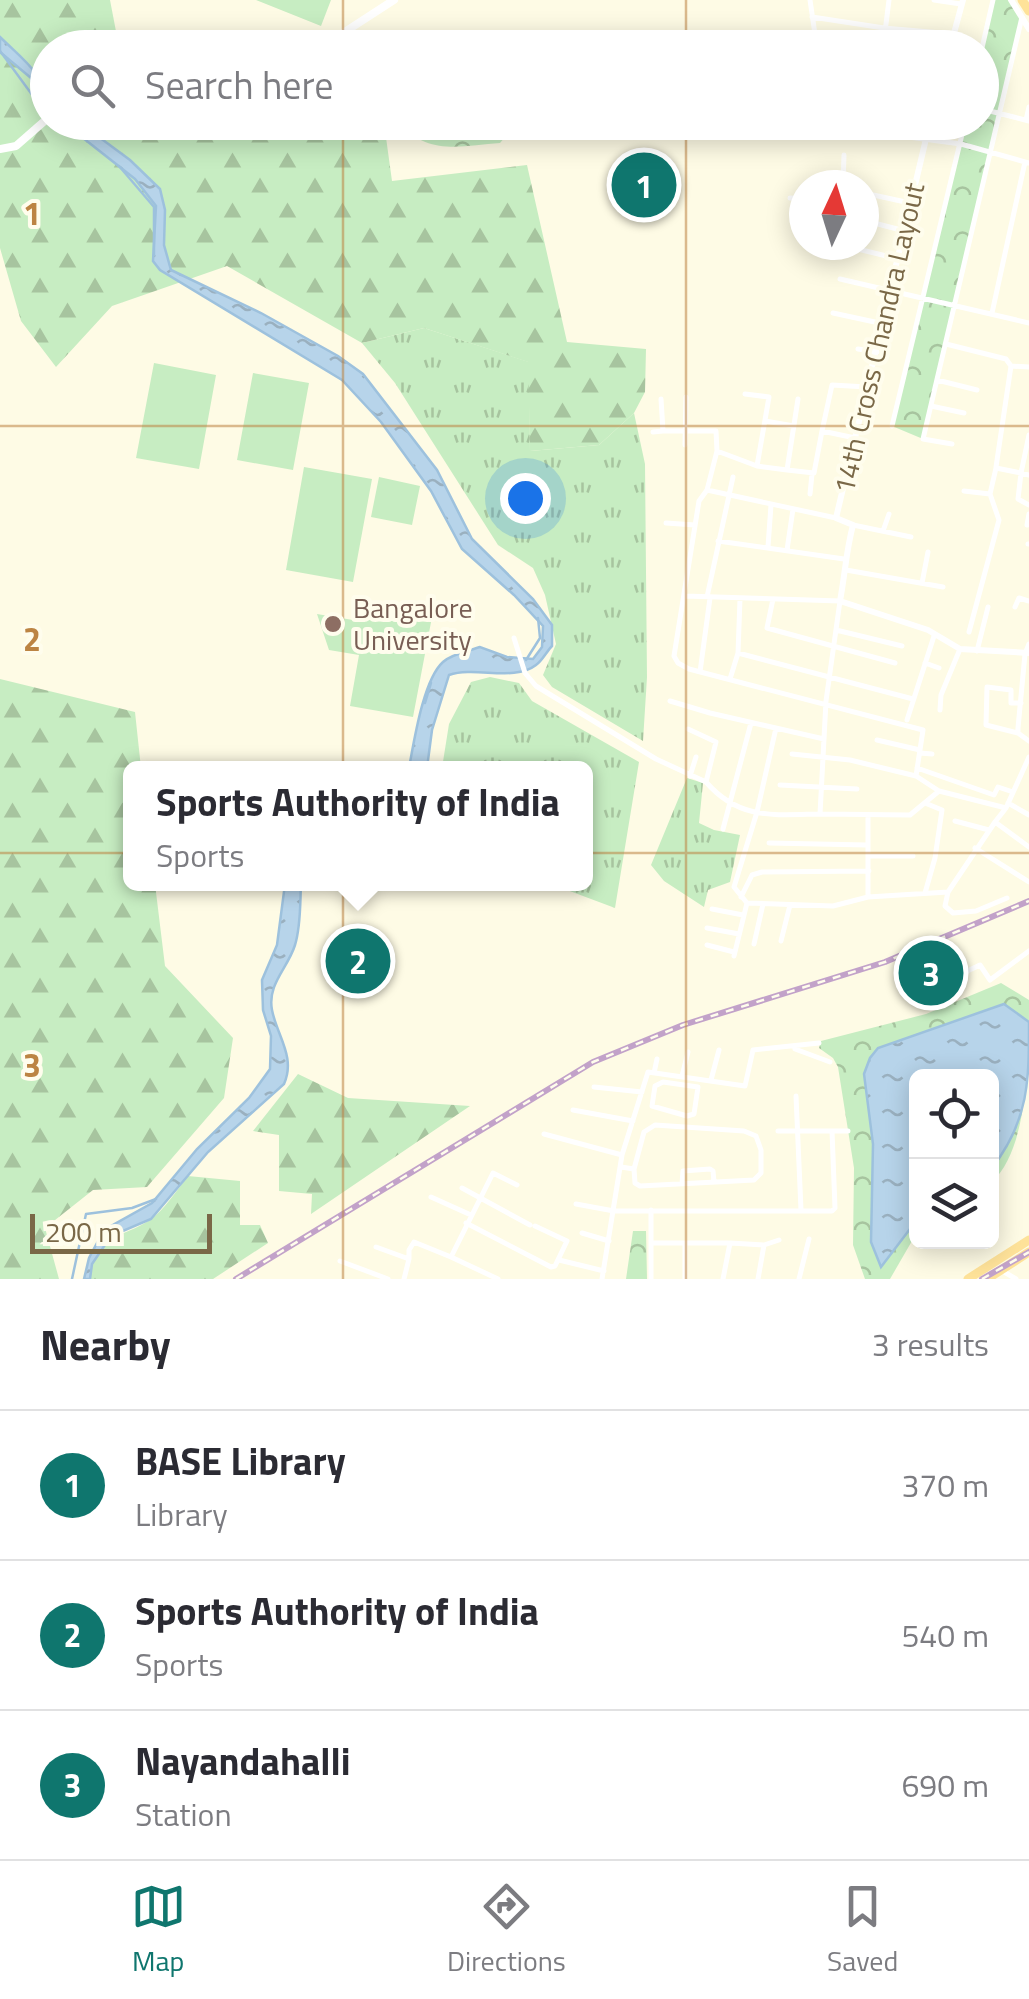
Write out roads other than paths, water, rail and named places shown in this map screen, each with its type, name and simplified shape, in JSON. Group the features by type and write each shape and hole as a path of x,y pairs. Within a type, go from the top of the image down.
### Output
{"highway":[{"path":"1022,0 1025,14"},
{"path":"968,1279 1029,1240"},
{"path":"986,1279 1029,1252"}],"main road":[{"path":"348,30 394,0"},
{"path":"0,149 16,146 30,134"}],"street":[{"path":"810,0 814,30"},
{"path":"884,28 889,0"},
{"path":"934,0 963,2 955,30"},
{"path":"986,30 993,0"},
{"path":"1011,0 1025,14 1029,29"},
{"path":"999,115 1025,14"},
{"path":"812,17 907,30"},
{"path":"1000,111 1028,120 1029,107"},
{"name":"14th Cross Chandra Layout","path":"840,601 846,570 844,559 853,525 836,518 926,140"},
{"path":"933,140 1027,163 992,312"},
{"path":"892,426 911,366 961,140"},
{"path":"952,444 922,439 993,140"},
{"path":"843,170 844,154"},
{"path":"879,196 912,203"},
{"path":"879,224 906,230"},
{"path":"879,254 899,259"},
{"path":"840,279 1029,323"},
{"path":"833,314 884,324"},
{"path":"946,344 1006,360 1011,366 1029,368"},
{"path":"858,349 877,352"},
{"path":"968,632 999,520 990,494 1011,366"},
{"path":"938,380 977,390"},
{"path":"810,494 833,384 868,388"},
{"path":"745,394 769,397 757,466"},
{"path":"685,445 686,398"},
{"path":"787,470 798,398"},
{"path":"660,399 664,431"},
{"path":"931,406 964,413"},
{"path":"765,421 794,426"},
{"path":"653,432 716,431 718,451 707,490 699,501 674,656 683,667 924,730 916,776"},
{"path":"822,431 856,438"},
{"path":"1029,435 1018,500 1029,505"},
{"path":"718,451 757,466 812,474"},
{"path":"996,468 1025,474"},
{"path":"700,672 708,598 733,477"},
{"path":"707,490 836,518"},
{"path":"964,491 990,494"},
{"path":"768,546 771,505"},
{"path":"787,550 793,509"},
{"path":"883,532 890,514"},
{"path":"1027,525 1029,514"},
{"path":"666,523 695,525"},
{"path":"853,525 911,537"},
{"path":"718,540 844,559"},
{"path":"922,583 928,552"},
{"path":"846,570 943,588"},
{"path":"686,596 840,601 919,626 960,649 1027,653"},
{"path":"1015,607 1018,598 1029,600"},
{"path":"773,599 767,628 896,663"},
{"path":"730,679 738,653 740,600"},
{"path":"820,814 826,706 840,601"},
{"path":"977,650 988,607"},
{"path":"836,630 902,646"},
{"path":"907,720 934,636"},
{"path":"514,638 525,673 536,686 706,782 731,806 757,812 910,815 940,791"},
{"path":"1018,733 1029,644"},
{"path":"940,710 941,696 960,649"},
{"path":"738,653 913,699"},
{"path":"925,663 939,668"},
{"path":"1021,703 1011,702 1012,690 987,688 986,725 1029,740"},
{"path":"670,701 824,739"},
{"path":"1019,717 1029,718"},
{"path":"723,829 751,723"},
{"path":"776,728 757,812 734,887 748,903 834,906 868,897 948,892"},
{"path":"688,729 716,742 706,782"},
{"path":"877,740 932,754"},
{"path":"792,754 822,756 916,776 940,791 1029,815"},
{"path":"1007,898 976,912 954,913 945,906 948,892 975,848 1007,806 1029,756"},
{"path":"690,776 696,757"},
{"path":"917,768 994,795 998,788 1013,792"},
{"path":"780,785 857,789"},
{"path":"924,803 942,810 925,894"},
{"path":"868,814 868,897"},
{"path":"955,821 989,830"},
{"path":"995,822 1029,847"},
{"path":"769,843 867,845"},
{"path":"975,848 1029,882"},
{"path":"868,856 913,856"},
{"path":"742,897 752,874 869,871"},
{"path":"706,945 734,954 748,903"},
{"path":"754,944 763,904"},
{"path":"782,940 790,905"},
{"path":"712,909 744,916"},
{"path":"706,928 739,934"},
{"path":"940,984 980,966 990,980 1029,951"},
{"path":"602,1279 622,1155 648,1072 744,1086 752,1050 818,1043"},
{"path":"792,1048 830,1062"},
{"path":"711,1080 719,1050"},
{"path":"682,1076 688,1052"},
{"path":"654,1073 657,1059"},
{"path":"639,1102 652,1106 692,1115 697,1108 698,1087 660,1082 655,1086 652,1106"},
{"path":"594,1087 642,1092"},
{"path":"796,1096 802,1210"},
{"path":"573,1110 633,1122"},
{"path":"619,1179 634,1180 640,1186 759,1177 756,1136 744,1131 662,1124 649,1127 641,1139 634,1180"},
{"path":"778,1131 848,1131"},
{"path":"576,1204 614,1211 832,1211 832,1131"},
{"path":"544,1134 622,1155"},
{"path":"629,1136 641,1139"},
{"path":"621,1167 634,1169"},
{"path":"682,1184 682,1171 710,1168 714,1182"},
{"path":"450,1257 493,1174 517,1185"},
{"path":"462,1188 567,1240 552,1267 466,1223"},
{"path":"431,1197 471,1215"},
{"path":"651,1210 652,1279"},
{"path":"582,1234 610,1241"},
{"path":"799,1279 809,1239"},
{"path":"651,1243 764,1244 779,1240"},
{"path":"404,1279 414,1242 498,1279"},
{"path":"685,1242 685,1279"},
{"path":"724,1279 730,1244"},
{"path":"758,1279 764,1244"},
{"path":"376,1247 408,1259"},
{"path":"557,1260 604,1271"},
{"path":"340,1261 388,1279"},
{"path":"1002,1270 1016,1279"}],"water":[{"path":"0,37 30,67 30,77 0,52"},
{"path":"86,140 103,140 160,189 165,210 164,245 171,270 261,313 363,374 437,470 472,539 533,599 552,625 552,646 527,670 449,675 432,730 428,761 410,761 425,697 443,662 480,647 507,657 533,659 542,647 543,626 462,549 431,491 381,422 342,380 160,270 153,261 156,206 135,179"},
{"path":"284,891 301,891 297,938 271,1001 287,1056 284,1084 208,1152 151,1219 111,1236 92,1264 90,1279 84,1279 89,1258 104,1230 152,1203 197,1149 249,1098 270,1069 271,1036 263,1010 262,980 277,945"},
{"path":"1004,1004 1029,1022 1024,1099 1013,1133 999,1158 999,1069 909,1069 909,1230 881,1267 871,1242 873,1144 864,1074 878,1048"}],"waterway":[{"path":"0,51 30,92"},
{"path":"119,166 154,207 154,255"},
{"path":"526,660 540,638 538,618"},
{"path":"425,703 431,683"},
{"path":"72,1279 86,1214 132,1208 156,1199"}],"railway":[{"path":"236,1279 593,1062 683,1025 885,962 1029,901"},
{"path":"982,1279 1029,1252"}],"place":[{"name":"BASE Library","path":"644,185"},
{"name":"Bangalore University","path":"333,624"},
{"name":"Sports Authority of India","path":"358,961"},
{"name":"Nayandahalli","path":"931,973"}]}
